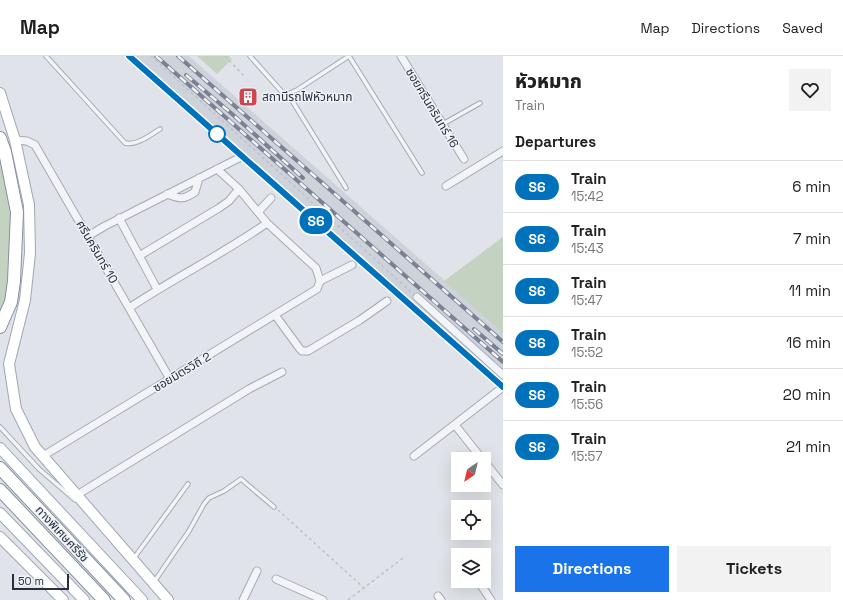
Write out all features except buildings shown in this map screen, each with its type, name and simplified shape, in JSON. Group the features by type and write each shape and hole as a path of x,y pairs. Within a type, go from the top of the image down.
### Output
{"highway":[{"path":"0,138 6,152 17,212 14,281 11,302 1,326"},
{"name":"ทางพิเศษศรีรัช","path":"0,468 124,600"},
{"name":"ทางพิเศษศรีรัช","path":"0,490 104,600"}],"main road":[{"path":"0,93 15,140 29,205 30,253 25,300 9,364 16,409 35,447 42,456 96,517 132,561 168,600"},
{"path":"0,448 142,600"},
{"path":"0,513 84,600"},
{"path":"0,537 63,600"}],"street":[{"name":"ซอยศรีนครินทร์ 16","path":"401,56 464,160"},
{"name":"ศรีนครินทร์ 10","path":"15,140 27,141 35,145 170,379"},
{"path":"446,186 503,151"},
{"path":"88,236 120,218 239,158"},
{"path":"217,169 239,189 267,223 316,268 320,284"},
{"path":"167,194 179,199 187,197 195,192 199,178"},
{"path":"139,256 219,208 239,189"},
{"path":"258,212 271,198"},
{"path":"120,218 157,289"},
{"path":"129,308 157,289 248,236 267,223"},
{"name":"ซอยมิตรวิถี 2","path":"42,456 275,315 317,289 320,284 352,265"},
{"path":"417,297 503,375"},
{"path":"275,315 300,349 305,352 360,320 386,301"},
{"path":"77,495 249,389 282,372"},
{"path":"414,456 503,387"},
{"path":"455,425 477,452"},
{"path":"491,470 503,485"},
{"path":"243,600 257,571"},
{"path":"276,578 323,600"},
{"path":"482,588 490,600"}],"lane":[{"path":"46,56 125,144 146,138 160,129"},
{"path":"250,56 282,92 288,94 346,188"},
{"path":"288,94 297,90 349,56 422,173"},
{"path":"443,124 480,103"},
{"path":"0,427 39,469 96,517"},
{"path":"153,583 209,498 224,491 241,479 274,507"},
{"path":"132,561 188,484"}],"path":[{"path":"151,56 216,114 217,118 417,297"},
{"path":"225,56 244,76"},
{"path":"274,507 364,588"},
{"path":"348,600 403,558"}],"shaded area":[{"path":"126,56 189,56 503,332 503,390"}],"green space":[{"path":"197,56 229,56 232,59 217,74"},
{"path":"0,138 17,212 14,281 0,327"},
{"path":"503,237 503,333 444,281"}],"railway":[{"path":"129,56 503,387"},
{"path":"156,56 503,362"},
{"path":"178,56 503,342"},
{"path":"186,75 231,113 303,178"},
{"path":"474,329 503,354"}],"train":[{"name":"S6","path":"129,56 503,387"}],"place":[{"name":"สถานีรถไฟหัวหมาก","path":"248,97"}]}
